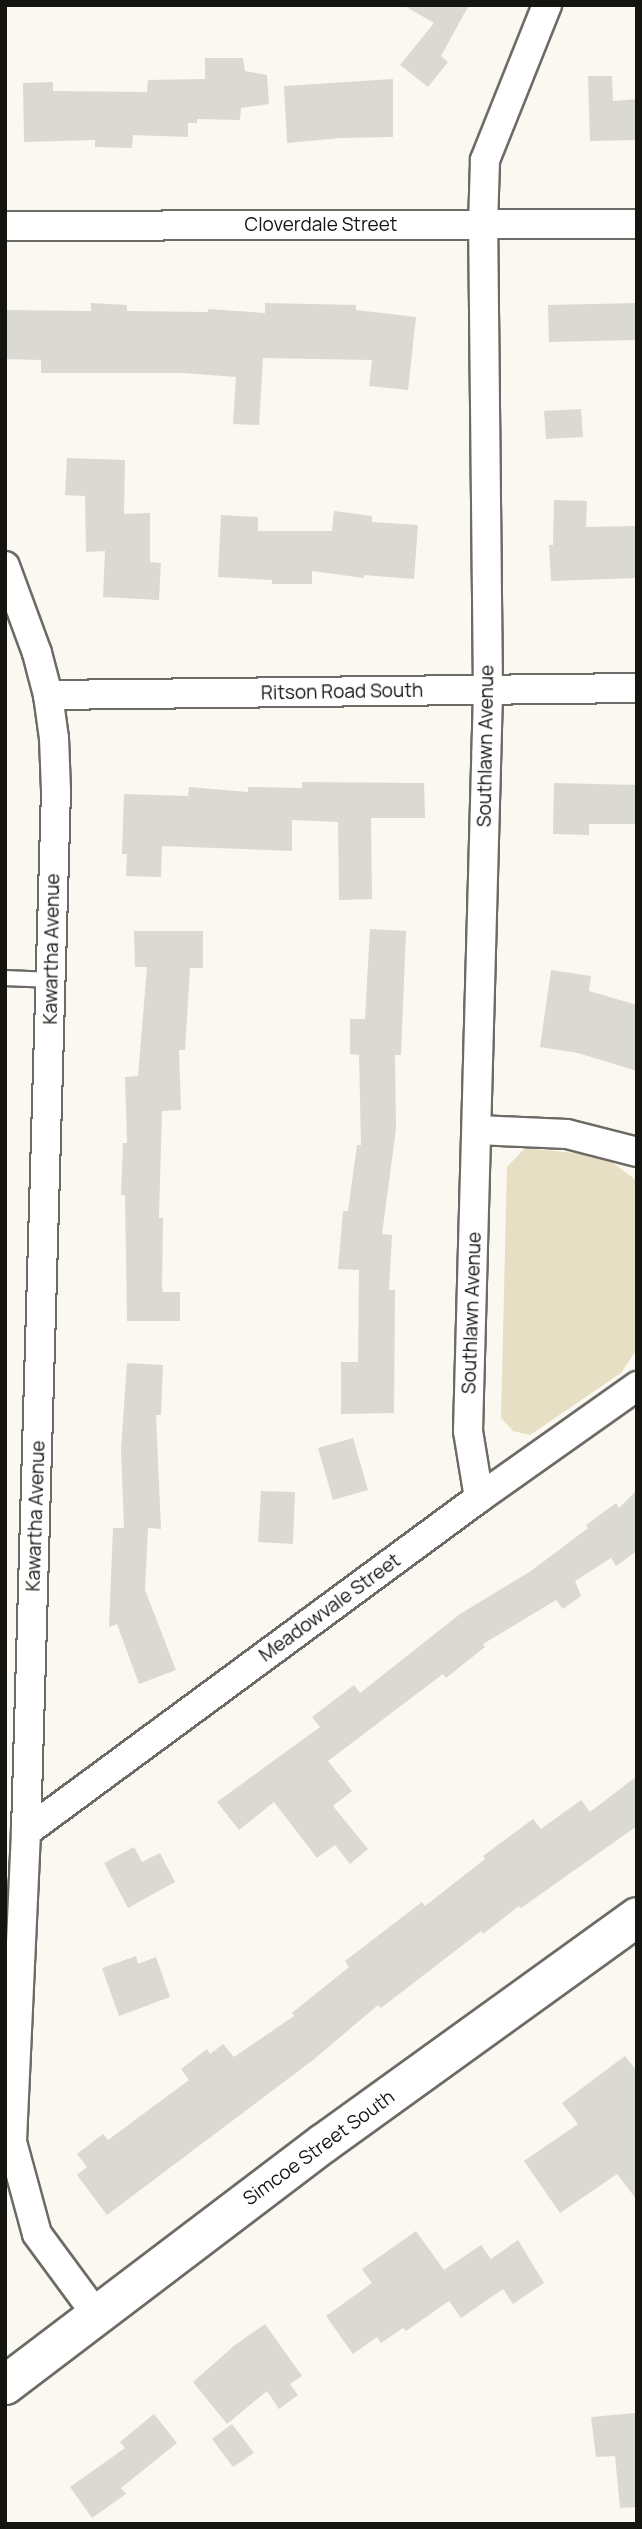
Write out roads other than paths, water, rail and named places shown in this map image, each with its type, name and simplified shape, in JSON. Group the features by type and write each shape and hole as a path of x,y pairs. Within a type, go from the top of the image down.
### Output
{"street":[{"name":"Southlawn Avenue","path":"479,1498 468,1431 488,691 483,225 485,160 547,5"},
{"name":"Cloverdale Street","path":"5,226 637,224"},
{"name":"Kawartha Avenue","path":"5,566 37,653 48,695 54,738 55,790 52,980 26,1832 12,2142 37,2234 96,2314"},
{"name":"Ritson Road South","path":"48,695 637,688"},
{"path":"477,1130 566,1134 637,1152"},
{"name":"Meadowvale Street","path":"26,1832 479,1498 637,1386"},
{"name":"Simcoe Street South","path":"5,2385 324,2143 637,1917"}],"lane":[{"path":"5,978 52,980"}]}
